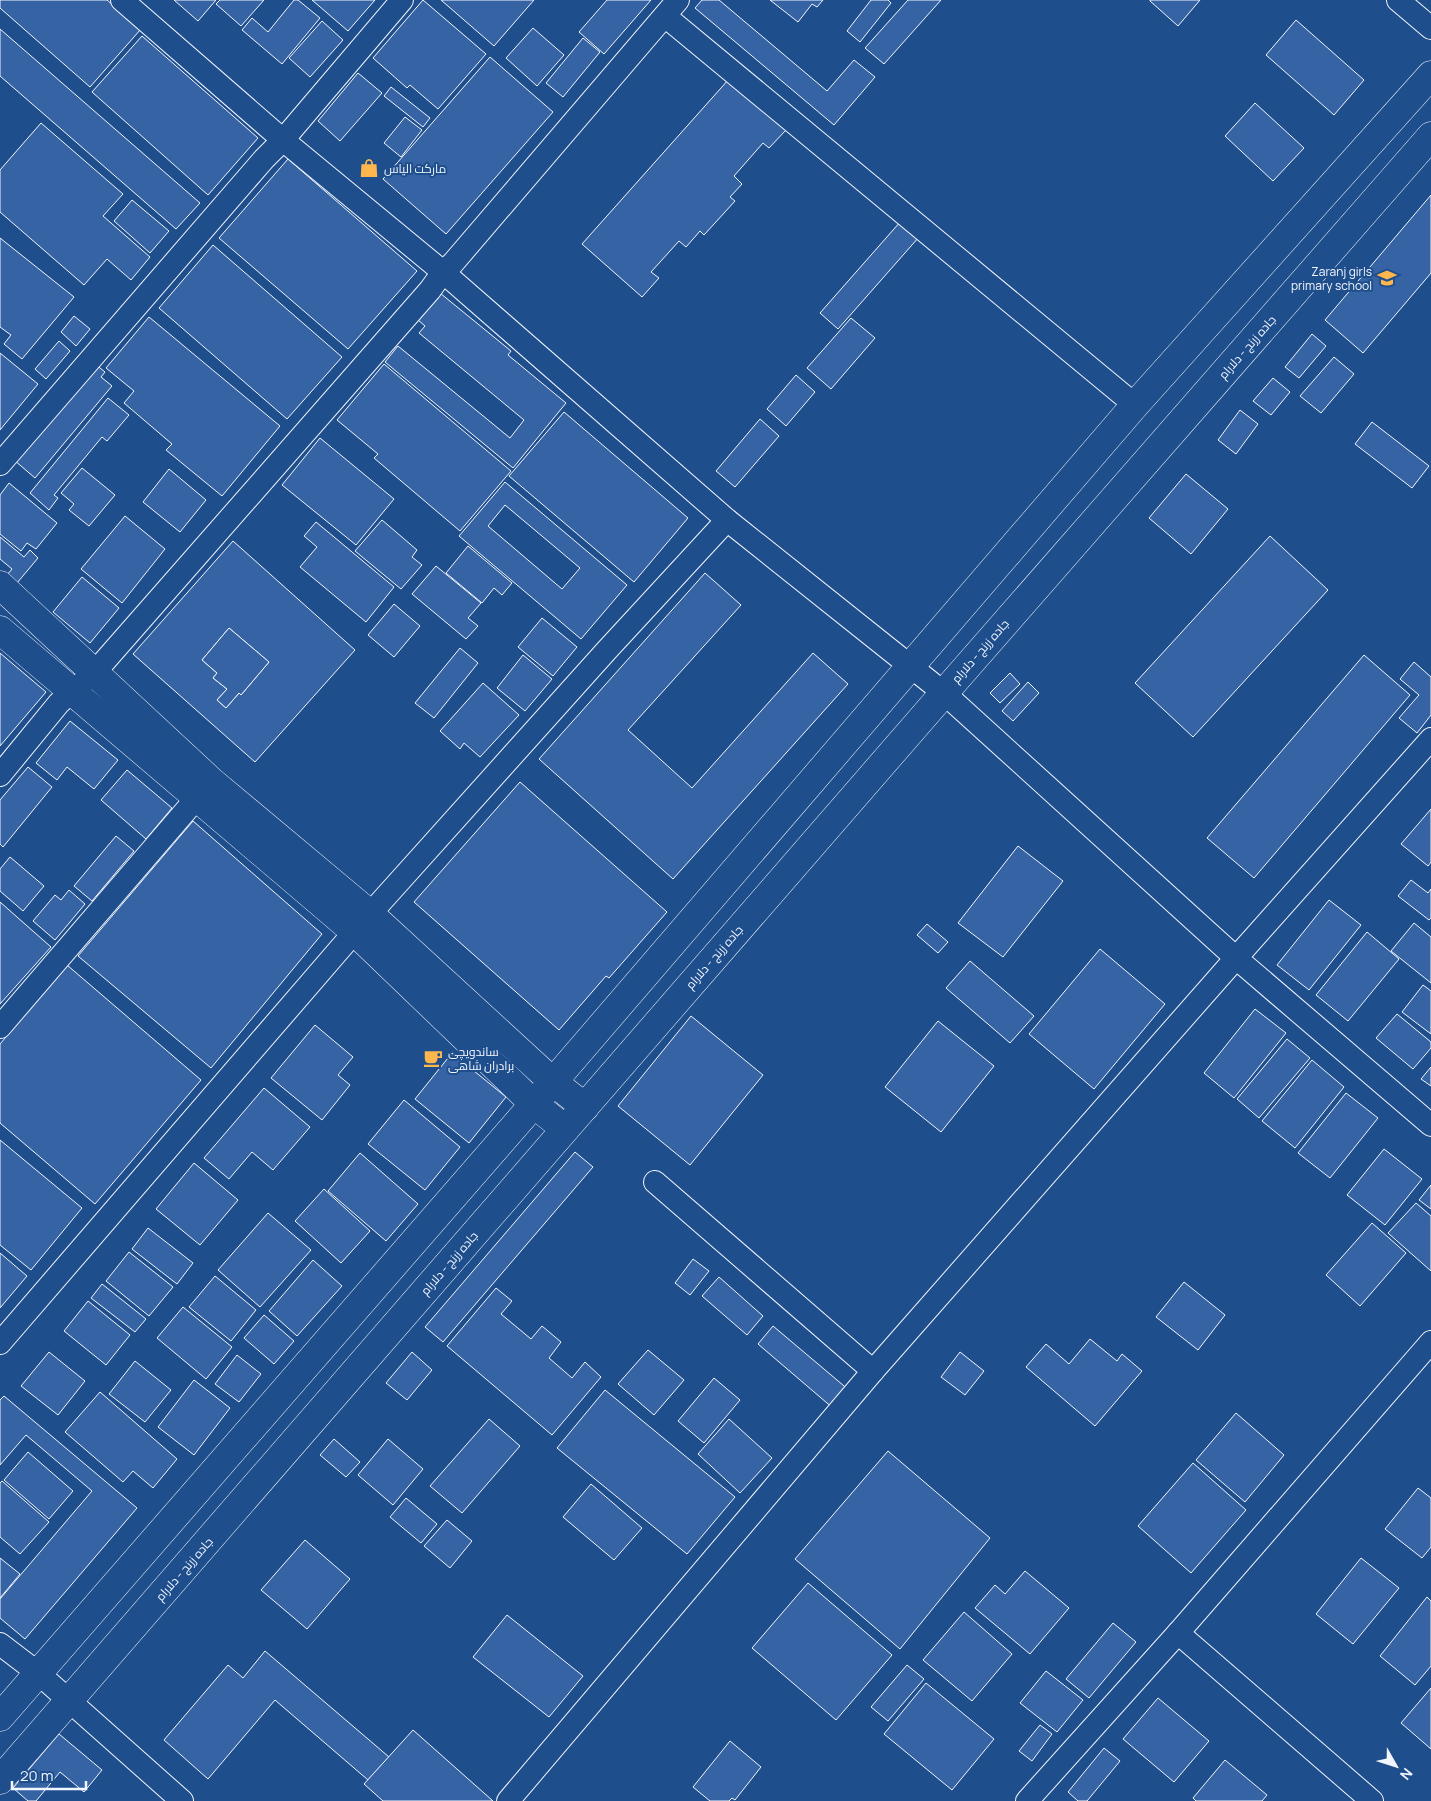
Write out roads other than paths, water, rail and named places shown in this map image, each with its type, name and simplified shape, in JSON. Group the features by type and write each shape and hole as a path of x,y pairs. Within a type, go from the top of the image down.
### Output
{"main road":[{"path":"0,1717 534,1104 1135,405 1431,75"},
{"name":"جاده زرنج - دلارام","path":"0,1780 944,693 1431,136"},
{"path":"0,585 95,672 204,790"},
{"path":"0,630 72,693 204,790 553,1082 585,1106"},
{"path":"363,923 534,1104 565,1129"}],"street":[{"path":"122,0 283,140 443,272 727,520 944,693 1236,958 1431,1125"},
{"path":"0,464 264,159 283,140 402,0"},
{"path":"1398,0 1431,28"},
{"path":"0,775 59,703 95,672 430,290 443,272 453,263 671,8 1135,405"},
{"path":"0,1343 363,923 607,650 727,520"},
{"path":"508,1801 874,1371 1431,739"},
{"path":"0,1027 204,790"},
{"path":"655,1182 874,1371"},
{"path":"1027,1801 1178,1633 1431,1342"},
{"path":"1178,1633 1372,1801"},
{"path":"0,1644 38,1673 182,1801"}],"place":[{"name":"مارکت الیاس","path":"369,168"},
{"name":"Zaranj girls primary school","path":"1387,278"},
{"name":"ساندویچی برادران شاهی","path":"433,1058"}]}
